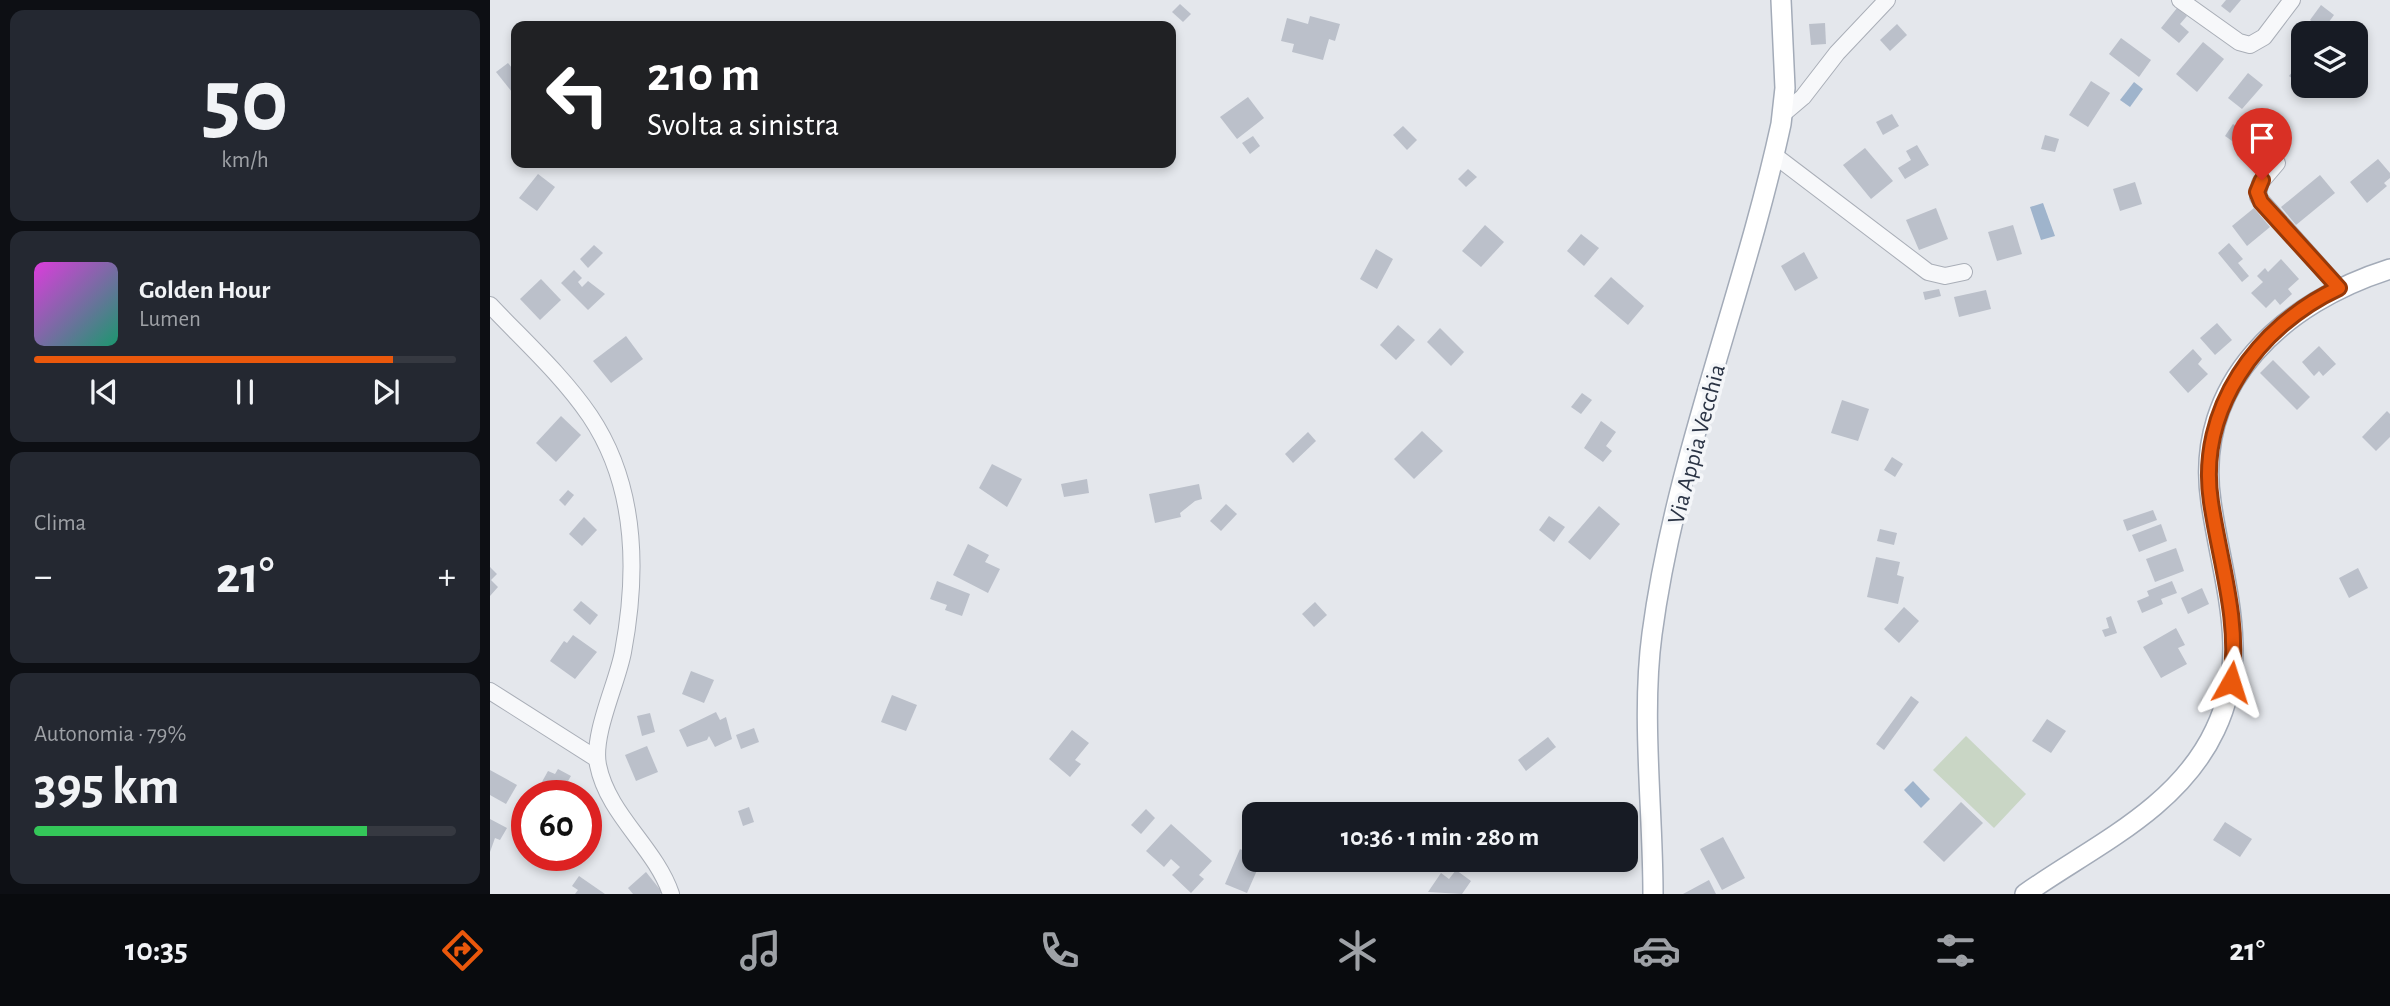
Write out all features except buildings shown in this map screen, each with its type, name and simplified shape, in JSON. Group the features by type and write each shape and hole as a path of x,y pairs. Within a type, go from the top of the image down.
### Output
{"main road":[{"name":"Via Appia Vecchia","path":"1653,894 1649,682 1655,613 1688,466 1783,114 1781,0"},
{"path":"2025,894 2153,807 2193,765 2216,730 2229,692 2235,648 2228,587 2209,490 2209,455 2213,434 2229,392 2256,349 2292,316 2339,288 2390,269"}],"street":[{"path":"1783,114 1803,97 1838,52 1887,0"},
{"path":"2180,0 2247,45 2264,37 2292,0"},
{"path":"1774,155 1928,272 1945,276 1964,272"},
{"path":"2277,163 2260,183 2258,197 2339,288"},
{"path":"490,306 588,414 609,453 625,504 633,555 631,602 621,659 600,733 597,759 604,781 619,810 658,867 671,894"},
{"path":"490,691 597,759"}],"green space":[{"path":"1966,736 2026,794 1994,828 1933,770"}],"water":[{"path":"2134,82 2143,89 2130,107 2120,100"},
{"path":"2043,203 2055,236 2041,240 2030,207"},
{"path":"1913,781 1930,799 1921,808 1904,790"}],"route":[{"path":"2231,682 2235,648 2233,626 2209,490 2209,455 2213,434 2229,392 2256,349 2292,316 2339,288 2261,202 2257,188 2262,180"}]}
